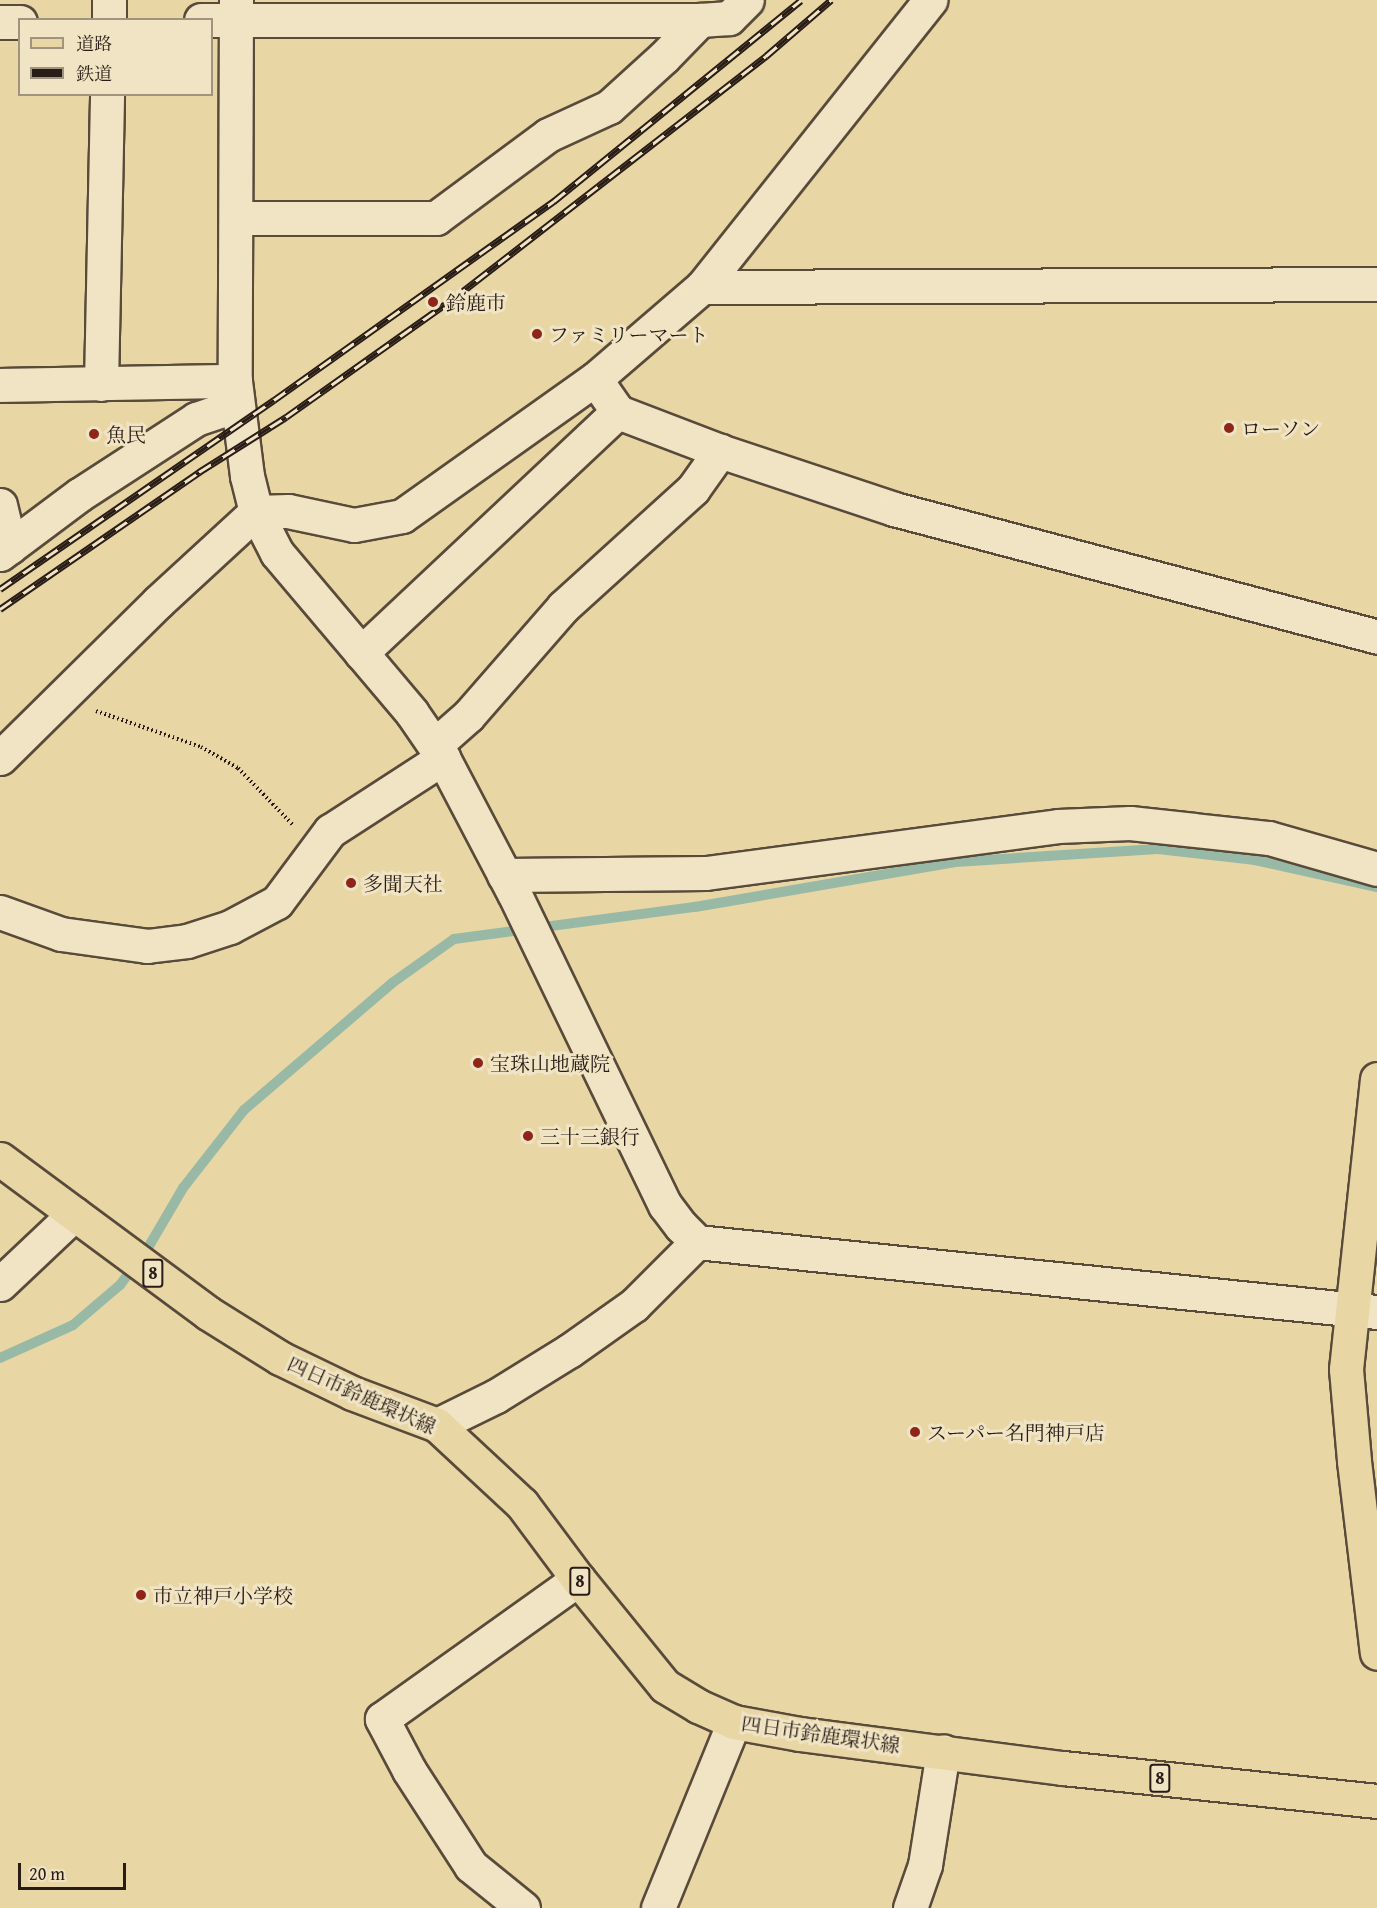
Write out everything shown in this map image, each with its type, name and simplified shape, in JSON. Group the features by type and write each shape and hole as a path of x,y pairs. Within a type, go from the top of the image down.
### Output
{"main road":[{"path":"1377,1079 1364,1311 1346,1369 1354,1461 1377,1653"},
{"name":"四日市鈴鹿環状線","path":"0,1160 208,1313 280,1358 352,1393 437,1425 522,1504 578,1579 665,1686 698,1706 734,1722 800,1734 1074,1769 1377,1801"}],"street":[{"path":"108,0 109,18"},
{"path":"207,18 236,9 664,10 700,20 729,18 747,0"},
{"path":"0,758 158,603 256,512 288,511 354,525 402,516 595,379 702,287 930,0"},
{"path":"236,9 236,393 247,476 256,512 277,554 412,713 439,752 509,884 665,1205 697,1242 1364,1311"},
{"path":"664,10 664,57"},
{"path":"237,218 436,218 549,135 609,107 664,57 700,20"},
{"path":"0,22 18,21"},
{"path":"102,384 107,96"},
{"path":"702,287 1377,284"},
{"path":"595,379 618,412 720,451 894,509 1377,637"},
{"path":"0,385 102,384 236,393"},
{"path":"5,550 79,495 236,393"},
{"path":"361,654 618,412"},
{"path":"0,912 61,934 147,946 187,941 230,927 277,902 330,831 439,752 563,607 693,489 720,451"},
{"path":"0,505 5,550"},
{"path":"509,884 706,873 1058,826 1130,823 1269,838 1377,869"},
{"path":"0,1284 86,1223"},
{"path":"437,1425 496,1396 569,1351 634,1305 697,1242"},
{"path":"523,1908 471,1866 409,1770 382,1719 578,1579"},
{"path":"658,1908 734,1722"},
{"path":"910,1908 925,1865 944,1751"}],"path":[{"path":"96,711 201,747 238,768 317,848"}],"waterway":[{"path":"0,1358 73,1325 120,1285 149,1246 183,1188 244,1110 392,983 454,939 695,907 955,862 1158,849 1255,860 1377,887"}],"railway":[{"path":"0,589 274,400 554,201 801,0"},
{"path":"0,609 199,472 286,417 454,298 766,56 831,0"}],"place":[{"name":"鈴鹿市","path":"433,302"},
{"name":"ファミリーマート","path":"537,334"},
{"name":"ローソン","path":"1229,428"},
{"name":"魚民","path":"94,434"},
{"name":"多聞天社","path":"351,883"},
{"name":"宝珠山地蔵院","path":"478,1063"},
{"name":"三十三銀行","path":"528,1136"},
{"name":"スーパー名門神戸店","path":"915,1432"},
{"name":"市立神戸小学校","path":"141,1595"}]}
